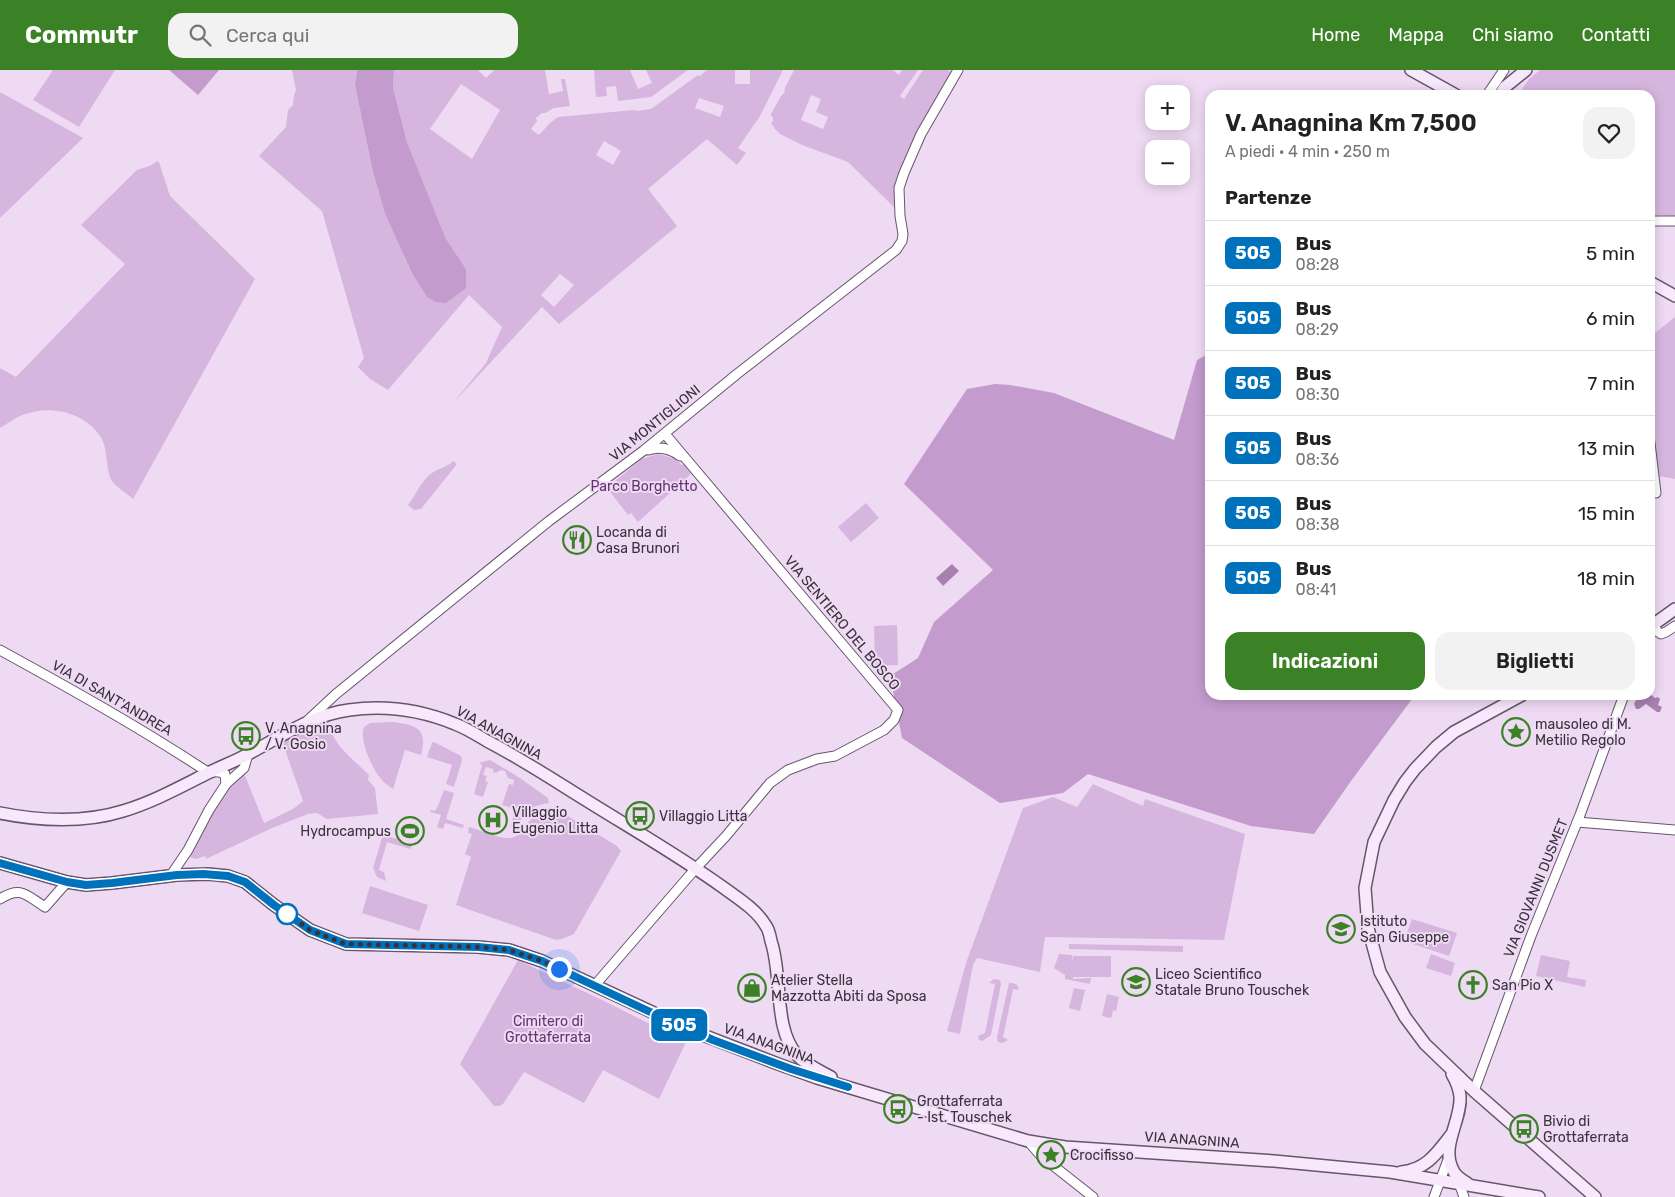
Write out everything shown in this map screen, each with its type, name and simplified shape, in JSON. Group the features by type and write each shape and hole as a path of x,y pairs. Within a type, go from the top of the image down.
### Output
{"main road":[{"path":"1411,70 1447,90"},
{"path":"1504,90 1526,70"},
{"path":"1655,285 1675,296"},
{"path":"1655,624 1675,609"},
{"path":"1513,700 1454,732 1436,747 1415,769 1394,800 1374,842 1364,888 1368,928 1380,972 1406,1017 1425,1044 1474,1091 1571,1175 1591,1195"},
{"name":"VIA ANAGNINA","path":"0,813 41,818 81,818 121,812 147,802 237,760 303,724 322,716 346,710 373,707 405,709 434,716 457,724 505,750 696,868 748,906 766,926 775,950 779,977 781,1019 786,1036 798,1057 848,1087"},
{"name":"VIA ANAGNINA","path":"0,863 80,884 99,884 171,875 203,874 228,876 245,882 310,930 346,944 478,947 509,950 542,961 695,1032 778,1064 1028,1141 1062,1147 1280,1161 1390,1172 1539,1197"},
{"path":"778,1064 792,1063 798,1057"},
{"path":"1448,1066 1457,1084 1460,1096 1460,1109 1451,1134 1449,1157 1454,1172 1464,1184"},
{"path":"1460,1109 1467,1102 1475,1099 1486,1100"},
{"path":"1390,1172 1406,1171 1420,1167 1434,1158 1451,1134"}],"street":[{"name":"VIA MONTIGLIONI","path":"303,724 336,694 550,521 643,452 736,374 896,250 902,241 903,234 899,188 904,173 921,134 958,70"},
{"path":"1490,90 1504,70"},
{"path":"1655,220 1674,221"},
{"name":"VIA SENTIERO DEL BOSCO","path":"595,985 726,836 770,782 788,770 817,759 835,756 884,730 894,720 898,710 665,434"},
{"name":"VIA SENTIERO DEL BOSCO","path":"643,452 656,447 672,450 688,462"},
{"path":"1655,484 1656,492"},
{"path":"1655,629 1661,634 1675,626"},
{"name":"VIA DI SANT'ANDREA","path":"0,650 176,751 208,773 222,772 225,774 226,784"},
{"path":"336,694 335,704 346,710"},
{"name":"VIA GIOVANNI DUSMET","path":"1474,1091 1544,900 1577,822 1622,700"},
{"path":"226,784 242,770 248,754"},
{"path":"171,875 188,850 212,804 226,784 237,760"},
{"path":"1577,822 1675,830"},
{"path":"0,899 8,893 16,891 45,908 67,882"},
{"path":"1028,1141 1041,1156 1093,1197"},
{"path":"1434,1197 1449,1157"},
{"path":"1464,1184 1464,1197"}],"green space":[{"path":"53,70 115,70 79,127 33,100"},
{"path":"292,70 357,70 355,85 372,168 385,214 411,271 466,269 446,239 407,142 393,88 394,70 478,70 486,78 494,70 545,70 549,94 563,91 561,79 565,79 570,106 554,108 536,118 537,121 531,129 539,135 558,117 651,109 707,70 735,70 735,84 750,84 750,70 783,70 760,116 738,148 746,153 737,165 707,139 648,189 677,226 559,324 542,307 453,403 486,363 502,327 469,295 388,390 370,379 358,367 364,358 322,211 259,156 286,127 288,110 293,105 296,90","holes":["461,84 500,110 472,159 430,129","699,98 724,106 720,117 695,108","604,141 621,151 613,165 596,155","560,274 574,285 554,307 541,295"]},
{"path":"594,70 630,70 638,89 652,83 646,70 688,70 651,97 618,101 616,86 606,87 607,96 596,97"},
{"path":"794,70 893,70 899,75 902,70 918,70 900,96 904,99 923,70 947,70 951,72 951,76 906,157 900,172 895,208 848,162 802,145 780,134 775,129 771,123 773,117 771,114 785,92 784,90","holes":["811,95 821,99 816,112 828,117 823,129 801,120"]},
{"path":"1540,70 1675,70 1675,216 1655,215 1655,90 1522,90 1529,79"},
{"path":"0,92 83,138 0,218"},
{"path":"157,161 159,162 170,196 255,279 133,499 112,481 108,471 103,441 100,436 93,427 75,416 53,410 31,412 0,428 0,368 16,377 125,264 81,225 137,170 152,165"},
{"path":"1675,317 1675,479 1659,476 1655,460 1655,333"},
{"name":"Parco Borghetto","path":"658,454 676,459 682,465 684,464 691,474 638,522 631,513 628,515 610,492 618,486 615,481 642,459"},
{"path":"453,461 457,464 421,509 414,510 408,505 428,476"},
{"path":"866,503 879,518 851,542 838,527"},
{"path":"897,625 898,665 875,666 874,626"},
{"path":"328,718 337,743 369,775 368,780 375,788 378,814 327,819 317,813 308,814 272,828 206,859 205,856 196,859 190,857 208,818 229,785 244,773 264,823 293,809 303,801 282,741"},
{"path":"393,722 408,725 419,730 422,734 423,746 421,755 405,750 393,789 381,779 372,765 364,745 363,732 364,727 370,723"},
{"path":"434,742 461,756 462,760 454,787 446,784 452,765 427,757"},
{"path":"490,760 548,798 549,803 530,809 516,825 510,827 516,809 502,805 509,784 513,785 514,780 508,778 505,771 501,770 496,773 493,772 493,769 486,767 483,775 487,776 485,781 488,782 483,797 474,794 482,765 479,763"},
{"path":"1093,784 1143,806 1145,799 1245,834 1224,940 1045,937 1040,972 977,958 973,965 960,1034 947,1031 966,963 1023,808 1053,797 1077,807"},
{"path":"444,790 454,793 446,819 464,825 463,828 445,823 443,829 437,827 441,815 430,812 431,810 435,811"},
{"path":"548,809 561,812 617,846 621,851 574,934 556,940 456,905 471,857 465,854 472,834 468,833 469,827 499,837 514,837 522,831 534,816"},
{"path":"387,836 412,843 411,849 387,842 379,870 384,872 386,881 377,877 373,868 382,838"},
{"path":"370,886 428,905 419,931 362,913"},
{"path":"1412,919 1457,933 1449,956 1404,941"},
{"path":"1069,944 1183,946 1183,952 1069,949"},
{"path":"1059,954 1072,955 1072,961 1073,956 1111,956 1111,977 1073,977 1073,979 1091,978 1090,984 1065,979 1065,975 1054,968"},
{"path":"1431,954 1455,963 1451,976 1426,968"},
{"path":"1541,955 1570,961 1567,977 1586,980 1585,987 1536,976"},
{"name":"Cimitero di Grottaferrata","path":"518,960 686,1042 659,1099 603,1070 584,1103 524,1072 503,1104 494,1106 460,1064"},
{"path":"994,979 1000,980 1001,984 991,1035 982,1041 979,1040 978,1036 985,1033 995,984 989,983"},
{"path":"1009,983 1016,984 1019,990 1013,989 1003,1037 1008,1040 1003,1043 998,1042 997,1037"},
{"path":"1074,988 1085,990 1080,1011 1069,1008"},
{"path":"1107,994 1119,997 1116,1011 1113,1010 1111,1018 1102,1016"}],"shaded area":[{"path":"169,70 219,70 198,95"},
{"path":"357,70 394,70 393,88 407,142 446,239 466,269 466,288 446,303 436,302 427,297 411,271 385,214 372,168 355,85"},
{"path":"1205,356 1205,700 1411,700 1314,834 1251,826 1088,774 1063,793 1000,803 902,738 890,676 918,658 934,622 993,570 904,484 967,389 995,384 1054,393 1174,440 1197,360"},
{"path":"952,564 959,571 943,586 936,578"},
{"path":"1658,697 1660,699 1658,705 1662,707 1660,712 1657,712 1646,704 1636,709 1634,704 1636,700 1655,700"}],"bus line":[{"name":"505","path":"0,863 67,882 86,885 177,875 203,874 228,876 245,882 310,930 346,944 478,947 509,950 542,961 713,1040 791,1069 848,1087"}],"place":[{"name":"Locanda di Casa Brunori","path":"577,540"},
{"name":"mausoleo di M. Metilio Regolo","path":"1516,732"},
{"name":"V. Anagnina / V. Gosio","path":"246,736"},
{"name":"Villaggio Litta","path":"640,816"},
{"name":"Villaggio Eugenio Litta","path":"493,820"},
{"name":"Hydrocampus","path":"410,831"},
{"name":"Istituto San Giuseppe","path":"1341,929"},
{"name":"Liceo Scientifico Statale Bruno Touschek","path":"1136,982"},
{"name":"San Pio X","path":"1473,985"},
{"name":"Atelier Stella Mazzotta Abiti da Sposa","path":"752,988"},
{"name":"Grottaferrata - Ist. Touschek","path":"898,1109"},
{"name":"Bivio di Grottaferrata","path":"1524,1129"},
{"name":"Crocifisso","path":"1051,1155"}],"route":[{"path":"287,914 310,930 346,944 478,947 509,950 559,969"}]}
